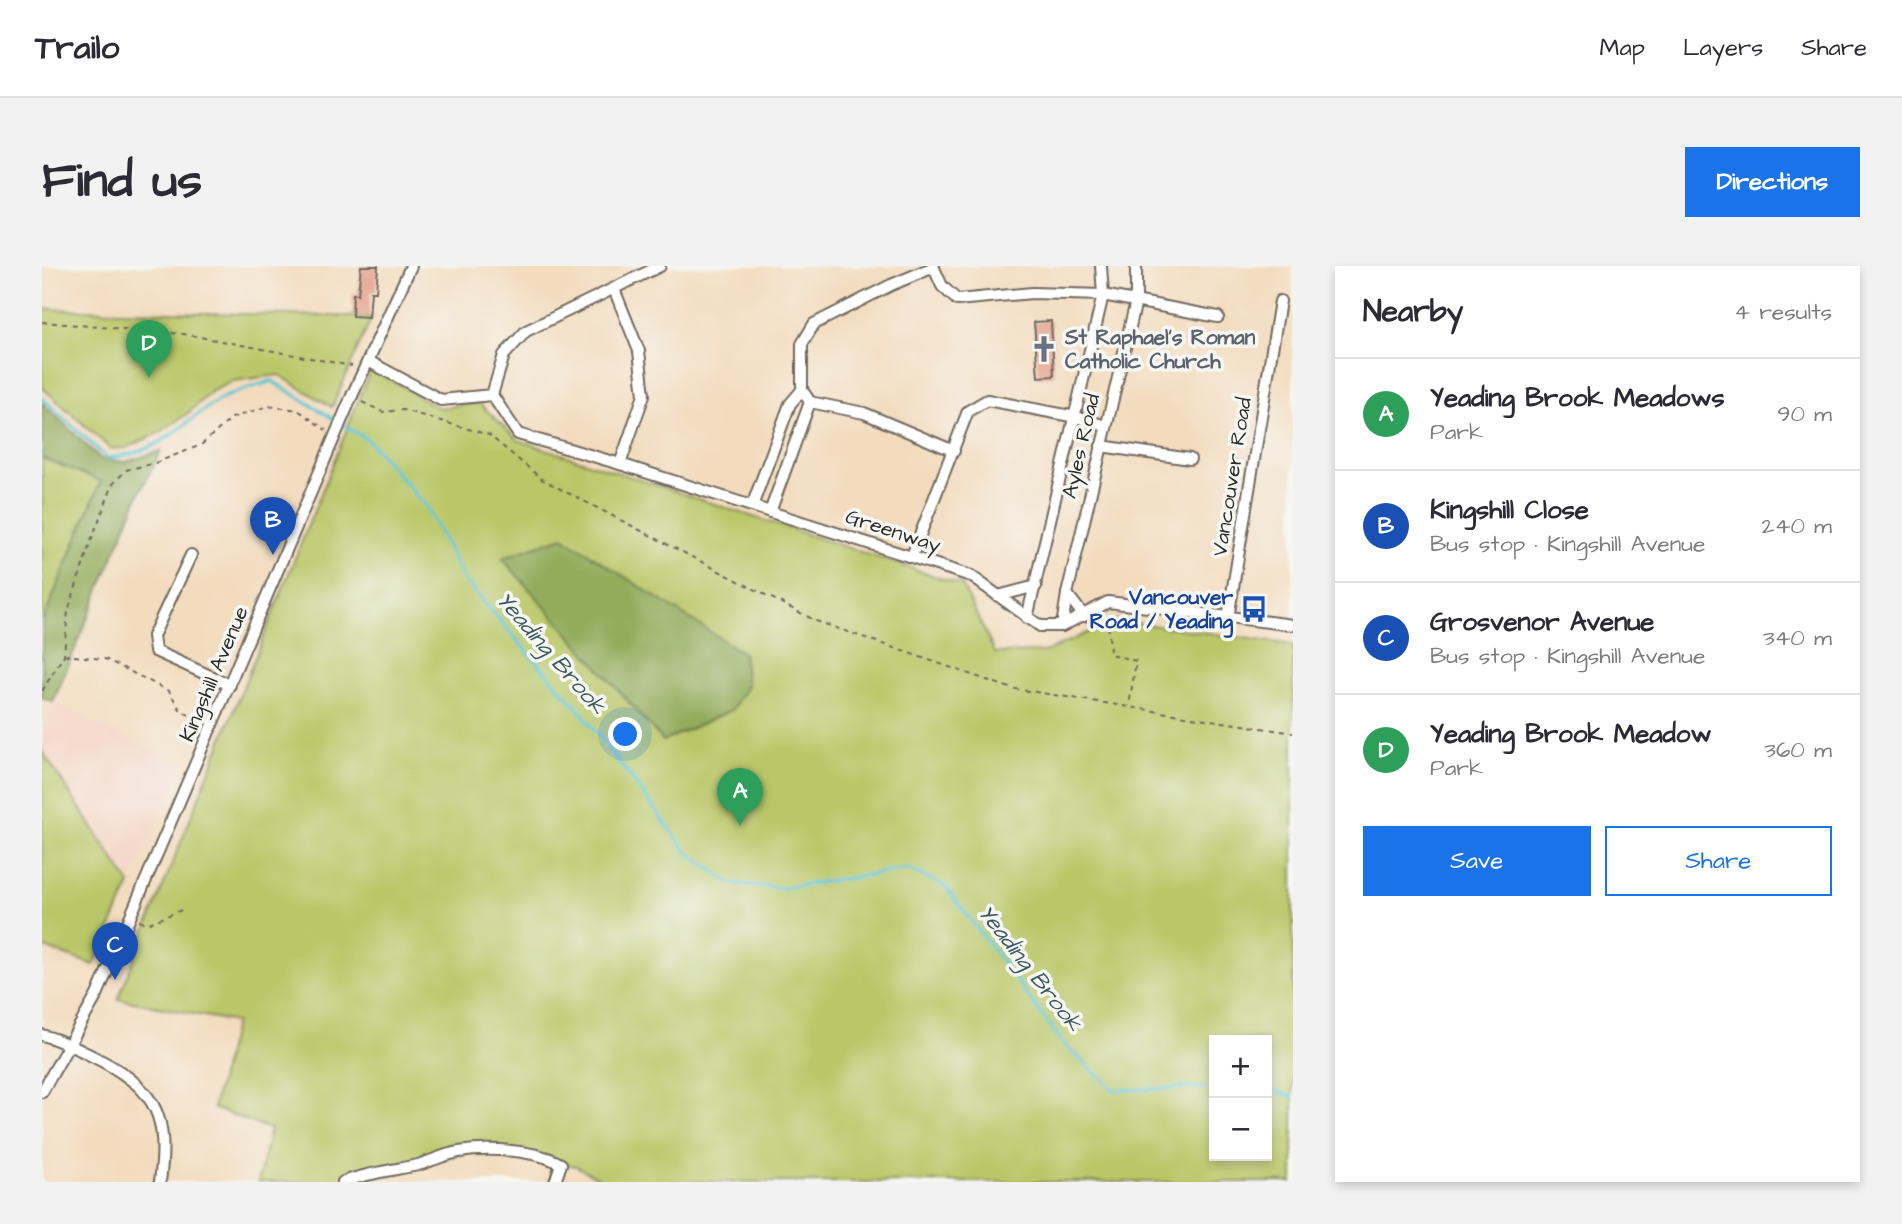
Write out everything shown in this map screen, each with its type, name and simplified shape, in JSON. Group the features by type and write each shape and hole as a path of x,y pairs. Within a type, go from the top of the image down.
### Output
{"street":[{"name":"Kingshill Avenue","path":"42,1092 97,995 334,437 411,266"},
{"path":"366,365 441,400 492,395 504,355 526,331 660,266"},
{"path":"954,451 863,413 810,402 802,390 802,344 814,324 933,266 942,286 957,300 1032,293 1103,295 1219,317"},
{"name":"Ayles Road","path":"1027,618 1103,295 1101,266"},
{"name":"Ayles Road","path":"1062,626 1067,594 1136,301 1136,266"},
{"path":"614,289 639,351 644,396 620,464"},
{"name":"Vancouver Road","path":"1228,618 1280,300"},
{"path":"752,506 790,404 802,390"},
{"name":"Greenway","path":"492,395 518,434 971,576 1040,626 1062,626"},
{"path":"912,556 968,411 987,400 1076,417 1106,426"},
{"path":"770,512 810,402"},
{"path":"1101,446 1190,459"},
{"path":"191,555 153,636 155,651 230,685"},
{"path":"998,596 1036,586"},
{"path":"1067,594 1084,616"},
{"path":"1062,626 1108,602 1293,625"},
{"path":"42,1035 70,1044 130,1078 142,1089 154,1106 163,1139 160,1182"},
{"path":"343,1182 477,1150 537,1155 561,1164 556,1177"}],"path":[{"path":"42,322 184,334 355,366 366,365"},
{"path":"349,403 383,412 403,410 489,435 543,480 816,621 1010,688 1293,733"},
{"path":"42,691 64,655 68,611 92,538 113,484 126,470 155,463 201,445 232,418 268,406 298,410 334,437"},
{"path":"1108,602 1110,654 1136,661 1129,707"},
{"path":"64,655 105,659 169,691 181,710 212,726"},
{"path":"128,919 149,923 184,909"}],"shaded area":[{"path":"53,702 183,765 130,884 42,751 42,735"}],"green space":[{"path":"42,309 372,317 332,407 279,375 233,381 212,391 188,413 159,433 126,448 111,449 42,387"},
{"path":"371,369 439,408 479,403 518,440 962,585 995,653 1045,652 1116,620 1293,645 1293,1182 606,1182 576,1166 486,1148 345,1182 258,1182 270,1129 213,1108 235,1022 118,999"},
{"path":"42,403 101,459 125,462 161,451 140,492 53,702 42,698 42,623 101,481 42,458"},
{"path":"42,458 101,480 42,623"},
{"path":"563,537 743,653 747,686 732,710 663,741 502,558"},
{"path":"42,751 130,884 94,965 42,947"}],"building":[{"path":"361,266 378,266 376,292 371,292 369,317 352,316 353,294 358,294"},
{"name":"St Raphael's Roman Catholic Church","path":"1051,321 1054,376 1038,377 1034,322"}],"waterway":[{"name":"Yeading Brook","path":"42,398 107,458 142,451 155,445 222,398 272,381 368,440 426,506 465,581 581,712 688,853 730,883 782,888 908,869 945,886 1064,1044 1114,1090 1209,1087"},
{"name":"Yeading Brook","path":"1272,1090 1293,1097"}],"place":[{"name":"St Raphael's Roman Catholic Church","path":"1044,349"},
{"name":"Yeading Brook Meadow","path":"149,378"},
{"name":"Kingshill Close","path":"273,555"},
{"name":"Vancouver Road / Yeading","path":"1254,609"},
{"name":"Yeading Brook Meadows","path":"740,826"},
{"name":"Grosvenor Avenue","path":"115,980"}]}
